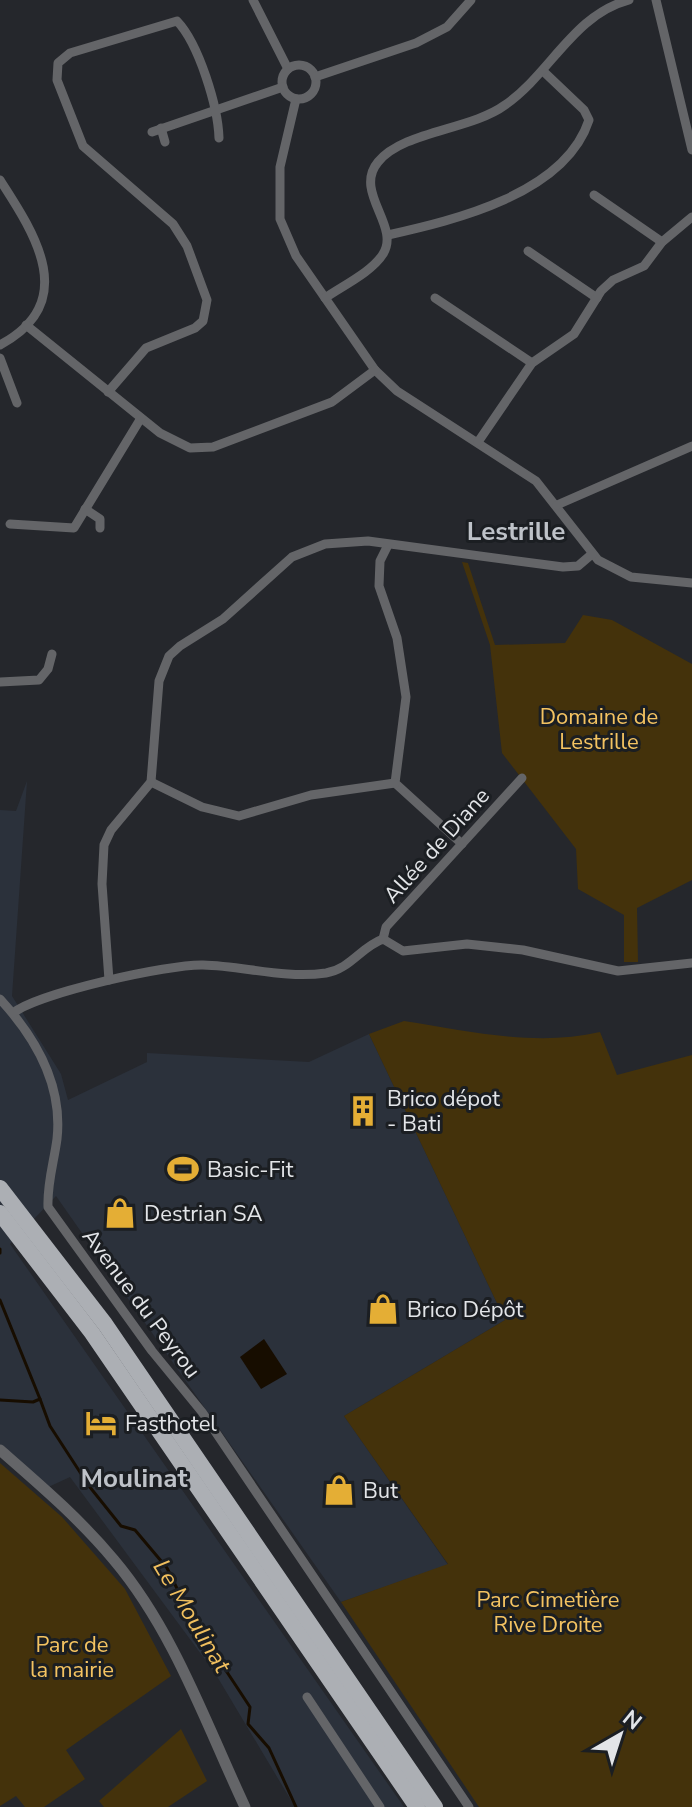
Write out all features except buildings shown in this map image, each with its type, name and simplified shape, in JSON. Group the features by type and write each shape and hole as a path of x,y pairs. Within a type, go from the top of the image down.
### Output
{"highway":[{"path":"0,1180 22,1206 37,1234"},
{"path":"0,1188 105,1324 435,1807"},
{"path":"0,1213 101,1345 417,1807"},
{"path":"0,1224 34,1256"}],"street":[{"path":"253,0 288,69 283,87"},
{"path":"315,77 416,43 447,27 471,0"},
{"path":"325,298 381,257 388,235 372,197 371,179 376,163 399,146 465,126 505,106 543,71 585,22 605,8 629,0"},
{"path":"656,0 692,150"},
{"path":"108,392 146,348 195,328 208,311 187,246 173,224 83,146 57,80 58,63 70,53 177,21 187,32 216,109 219,138"},
{"path":"288,69 304,66 315,77"},
{"path":"388,235 511,198 541,180 563,157 585,132 589,120 584,110 543,71"},
{"path":"296,99 312,94 315,77"},
{"path":"283,87 296,99"},
{"path":"165,142 156,130 283,87"},
{"path":"296,99 280,167 279,210 285,236 375,370 397,391 536,481 592,554 611,569 631,577 692,583"},
{"path":"0,180 35,233 45,266 43,291 26,325 0,345"},
{"path":"594,195 662,242"},
{"path":"478,442 532,363 574,334 597,298 613,280 644,266 662,242 692,217"},
{"path":"528,251 597,298"},
{"path":"435,298 532,363"},
{"path":"26,325 141,418 183,445 213,447 332,402 375,370"},
{"path":"0,358 17,403"},
{"path":"10,524 74,528 141,418"},
{"path":"557,505 692,446"},
{"path":"85,509 100,519 100,528"},
{"path":"109,980 102,884 104,845 111,830 151,782 159,681 169,656 190,636 223,619 292,557 309,548 345,541 563,567 578,566 592,554"},
{"path":"387,547 380,561 379,586 397,638 406,697 395,783"},
{"path":"0,682 18,684 39,680 48,669 52,654"},
{"name":"Allée de Diane","path":"383,939 386,927 522,778"},
{"path":"151,782 202,807 239,816 311,795 395,783"},
{"path":"395,783 462,844"},
{"path":"13,1013 109,980 169,966 204,965 286,975 326,973 345,967 371,944 383,939 403,951 467,944 523,950 618,971 692,963"},
{"name":"Avenue du Peyrou","path":"0,999 13,1013 42,1058 54,1084 57,1137 48,1188 48,1207 152,1351 202,1412 469,1807"},
{"path":"0,1450 88,1531 139,1595 175,1655 245,1807"},
{"path":"307,1697 380,1807"}],"shaded area":[{"path":"27,781 12,996 61,1074 68,1100 147,1062 147,1053 309,1062 369,1034 505,1320 344,1416 448,1565 341,1602 56,1196 10,1244 404,1807 295,1807 215,1673 70,1477 44,1489 0,1450 0,810 16,811"},
{"path":"264,1339 287,1374 261,1389 240,1357"}],"green space":[{"name":"Domaine de Lestrille","path":"462,562 468,563 495,645 565,643 583,615 612,620 692,664 692,880 637,908 638,962 624,962 624,915 578,889 576,849 502,753 490,645"},
{"name":"Parc Cimetière Rive Droite","path":"404,1021 527,1038 600,1032 617,1075 692,1055 692,1807 479,1807 341,1602 448,1564 344,1416 505,1320 369,1034"},
{"name":"Parc de la mairie","path":"0,1463 62,1517 125,1589 171,1676 66,1750 85,1779 44,1807 25,1807 16,1796 0,1806"},
{"path":"181,1729 207,1781 168,1807 104,1807 99,1801"}],"waterway":[{"path":"0,1300 40,1399 33,1402 0,1400"},
{"name":"Le Moulinat","path":"40,1399 50,1426 89,1486 121,1526 135,1530 167,1568 205,1646 217,1657 250,1707 248,1724 269,1748 296,1807"}],"place":[{"name":"Brico dépot - Bati","path":"363,1111"},
{"name":"Basic-Fit","path":"183,1169"},
{"name":"Destrian SA","path":"120,1213"},
{"name":"Brico Dépôt","path":"383,1309"},
{"name":"Fasthotel","path":"101,1423"},
{"name":"But","path":"339,1490"}],"district":[{"name":"Lestrille","path":"516,531"},
{"name":"Moulinat","path":"134,1478"}]}
